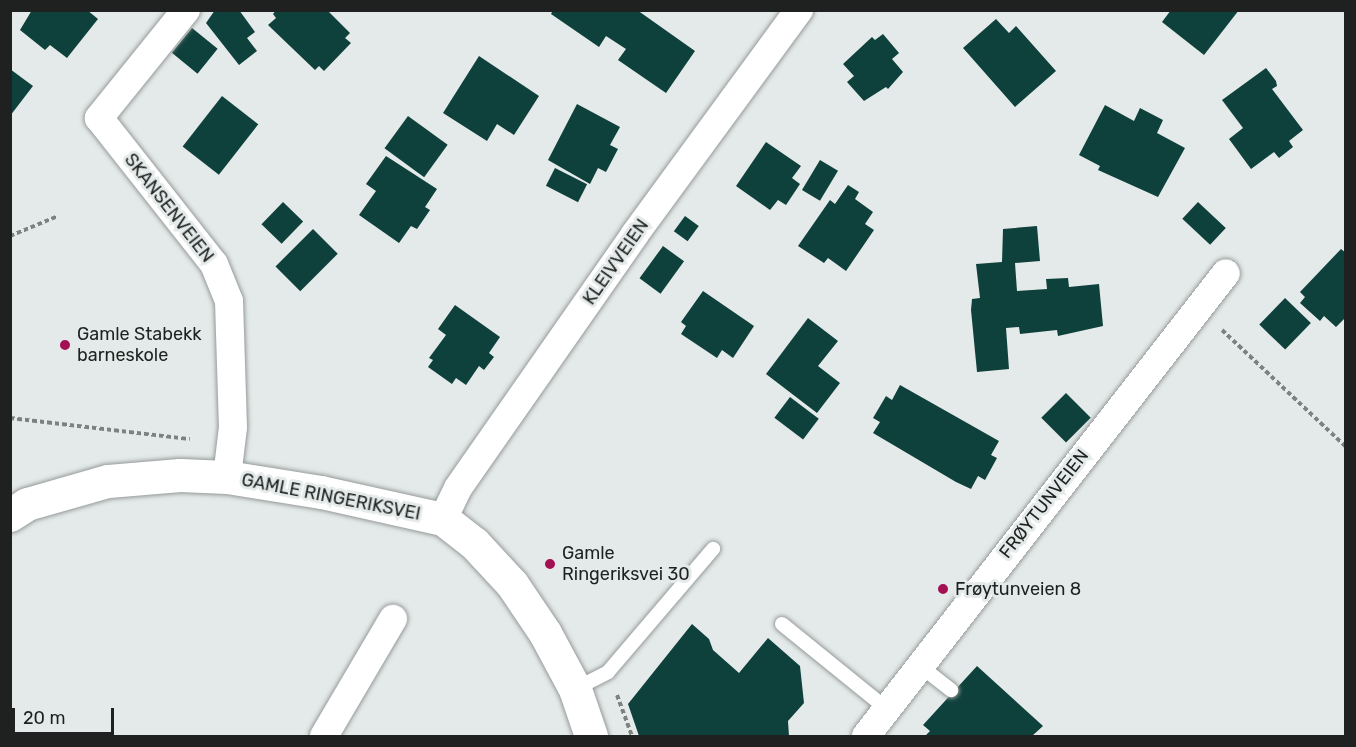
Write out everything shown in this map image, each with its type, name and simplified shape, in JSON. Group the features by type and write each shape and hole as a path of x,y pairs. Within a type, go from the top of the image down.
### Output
{"street":[{"name":"SKANSENVEIEN","path":"186,10 99,118 214,264 229,301 233,428 227,477"},
{"name":"KLEIVVEIEN","path":"443,519 458,488 635,234 799,10"},
{"name":"FRØYTUNVEIEN","path":"866,736 1065,475 1200,310 1226,273"},
{"name":"GAMLE RINGERIKSVEI","path":"16,507 136,476 227,477 391,505 443,519 474,543 512,584 545,633 575,689 591,736"},
{"path":"324,736 393,619"}],"lane":[{"path":"575,689 608,672 713,549"},
{"path":"782,624 887,709"},
{"path":"919,665 951,690"}],"path":[{"path":"10,236 58,216"},
{"path":"1200,310 1346,447"},
{"path":"10,418 196,439 227,477"},
{"path":"608,672 632,736"}],"building":[{"path":"32,10 87,10 98,19 67,58 50,45 45,50 20,30"},
{"path":"215,10 239,10 255,32 247,38 257,51 239,65 206,23"},
{"path":"276,10 327,10 350,33 345,38 351,43 324,71 319,66 315,70 268,25 276,18 273,14"},
{"path":"553,10 637,10 695,51 666,93 618,60 626,49 606,36 599,47 551,14"},
{"path":"1171,10 1239,10 1204,55 1162,22"},
{"path":"996,19 1009,33 1016,26 1056,71 1015,107 963,48"},
{"path":"192,28 218,49 198,74 172,53"},
{"path":"883,34 899,53 892,59 903,72 888,89 886,87 864,101 847,82 854,76 843,64 872,37 875,40"},
{"path":"479,56 539,96 514,135 497,124 487,141 443,113"},
{"path":"1266,68 1276,81 1277,86 1272,89 1303,130 1289,141 1293,147 1279,158 1274,152 1251,169 1229,139 1243,128 1222,100"},
{"path":"10,69 33,86 10,116"},
{"path":"222,96 258,124 219,175 183,146"},
{"path":"577,104 620,127 610,145 618,149 606,172 598,168 590,184 548,160"},
{"path":"1105,105 1134,121 1140,108 1163,120 1157,133 1185,148 1158,197 1098,170 1100,166 1079,155"},
{"path":"408,116 448,145 424,177 384,148"},
{"path":"766,142 801,166 792,178 800,184 786,205 778,200 770,210 736,186"},
{"path":"386,156 437,189 425,207 430,210 417,229 411,226 399,243 359,215 376,191 366,184"},
{"path":"820,160 838,171 820,201 802,190"},
{"path":"555,168 587,184 578,202 546,186"},
{"path":"848,185 859,192 855,199 873,212 865,224 874,230 846,271 828,258 824,263 798,246 830,200 835,204"},
{"path":"283,202 303,221 282,244 261,224"},
{"path":"1198,202 1226,228 1210,245 1182,219"},
{"path":"685,216 699,226 688,241 674,231"},
{"path":"1037,226 1040,261 1015,263 1017,291 1047,289 1046,279 1068,278 1069,287 1099,284 1103,326 1058,336 1057,330 1020,334 1019,327 1006,328 1009,369 977,372 971,310 972,299 980,298 976,264 1002,262 1003,229"},
{"path":"313,229 338,254 300,291 276,266"},
{"path":"663,246 684,261 661,294 639,278"},
{"path":"1341,249 1346,253 1346,317 1336,327 1324,316 1320,321 1300,303 1305,297 1300,292"},
{"path":"703,291 754,326 733,358 722,350 717,358 681,334 686,326 681,322"},
{"path":"1285,298 1311,323 1285,350 1259,325"},
{"path":"455,305 500,337 489,353 494,357 484,370 479,366 466,385 456,378 452,384 428,367 433,360 429,358 446,335 438,329"},
{"path":"808,318 838,341 818,366 840,383 817,413 766,374"},
{"path":"900,385 999,441 991,455 997,458 985,480 978,476 971,489 873,433 880,422 873,418 886,396 892,400"},
{"path":"1066,393 1091,418 1066,442 1041,418"},
{"path":"790,397 819,419 803,439 774,418"},
{"path":"692,624 709,639 713,650 739,673 768,638 800,666 804,703 788,721 789,736 639,736 628,704"},
{"path":"977,666 1043,726 1032,736 925,736 930,731 923,725"}],"place":[{"name":"Gamle Stabekk barneskole","path":"65,345"},
{"name":"Gamle Ringeriksvei 30","path":"550,564"},
{"name":"Frøytunveien 8","path":"943,589"}]}
